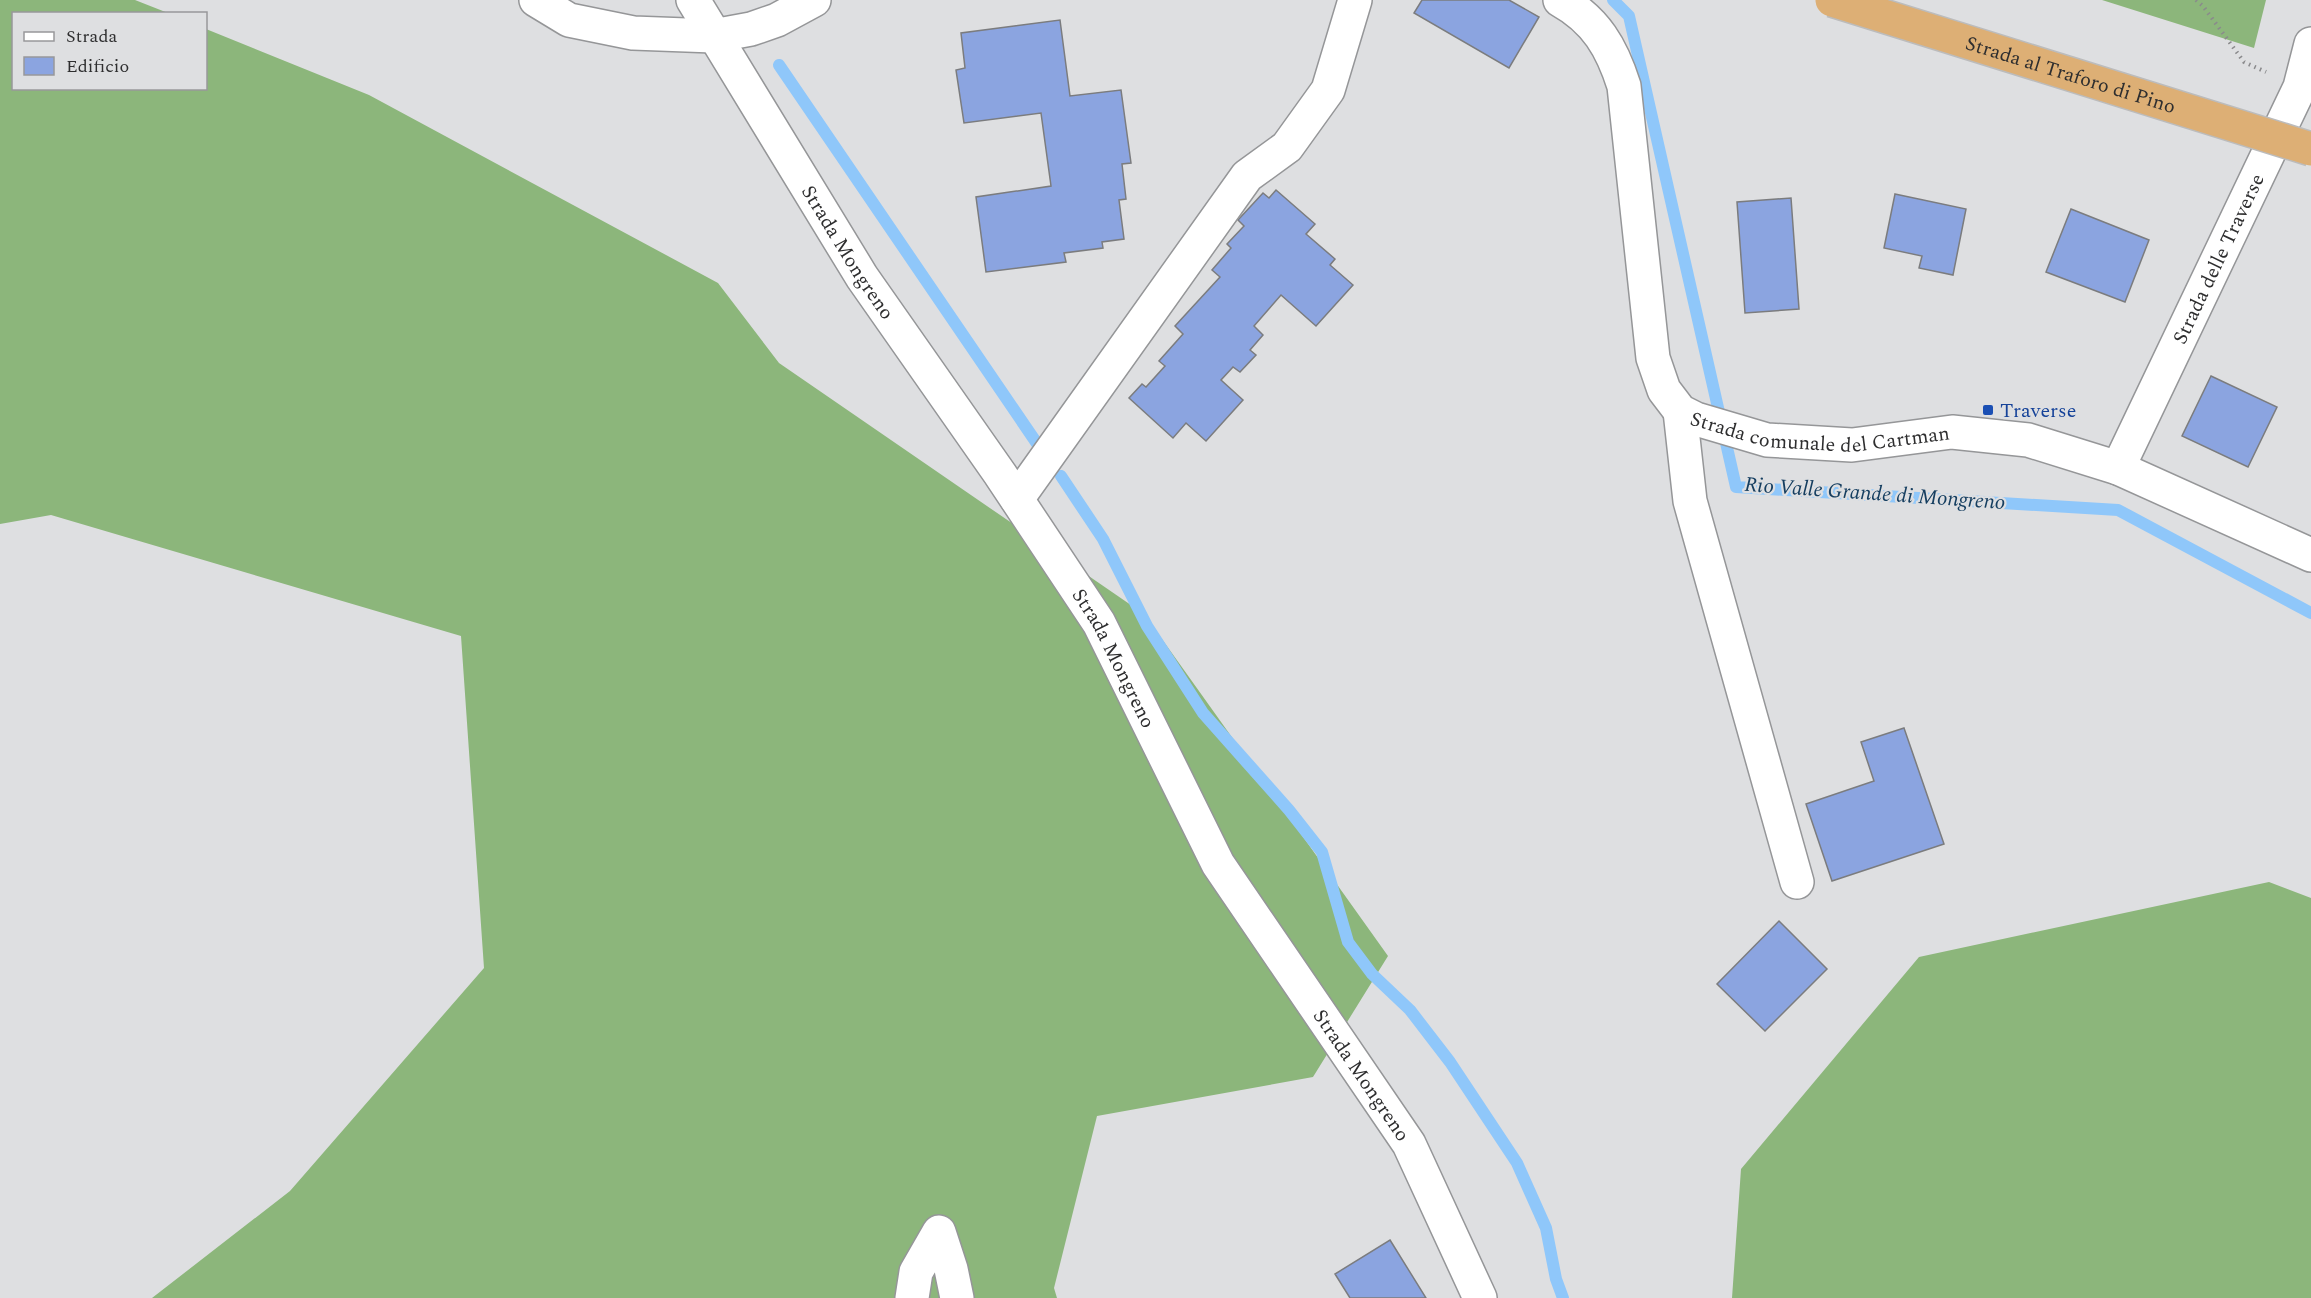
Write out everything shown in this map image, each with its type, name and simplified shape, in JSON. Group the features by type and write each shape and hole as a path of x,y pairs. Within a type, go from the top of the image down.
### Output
{"main road":[{"name":"Strada al Traforo di Pino","path":"1832,0 2311,149"}],"street":[{"path":"536,0 569,20 590,25 633,33 713,36 764,25 814,0"},
{"path":"1017,499 1247,176 1287,147 1328,90 1355,0"},
{"name":"Strada comunale del Cartman","path":"1560,0 1598,30 1616,58 1624,86 1653,358 1664,390 1688,415 1767,440 1852,445 1952,432 2028,440 2118,468 2311,555"},
{"name":"Strada Mongreno","path":"695,4 862,277 1017,499 1099,623 1218,864 1409,1144 1480,1298"},
{"name":"Strada delle Traverse","path":"2118,468 2300,87 2311,44"},
{"path":"1688,415 1690,501 1797,882"},
{"path":"912,1298 916,1272 939,1232 951,1269 957,1298"}],"path":[{"path":"2196,0 2203,6 2244,62 2300,87"}],"green space":[{"path":"0,0 135,0 165,12 12,12 12,90 207,90 207,29 369,95 718,283 779,363 1144,614 1388,956 1313,1077 1097,1116 1054,1288 1057,1298 152,1298 290,1191 484,968 461,636 51,515 0,524"},
{"path":"2102,0 2266,0 2254,48"},
{"path":"2269,882 2311,898 2311,1298 1732,1298 1741,1169 1919,957"}],"building":[{"path":"1422,0 1509,0 1539,17 1509,68 1414,13"},
{"path":"1060,20 1070,96 1121,90 1131,163 1122,164 1126,199 1119,200 1124,239 1102,242 1103,248 1064,253 1066,262 986,272 976,197 1051,186 1041,113 964,123 956,70 965,68 961,33"},
{"path":"1276,190 1315,224 1306,234 1335,259 1330,265 1353,285 1316,326 1281,295 1254,326 1263,335 1250,350 1256,355 1240,372 1233,367 1221,380 1243,400 1206,441 1186,423 1173,438 1129,398 1142,384 1146,387 1165,366 1159,361 1183,334 1175,326 1220,277 1212,270 1231,248 1227,244 1244,226 1238,220 1263,193 1269,198"},
{"path":"1895,194 1966,209 1953,275 1919,268 1922,256 1884,248"},
{"path":"1791,198 1799,309 1745,313 1737,202"},
{"path":"2071,209 2149,240 2125,302 2046,272"},
{"path":"2211,376 2277,407 2248,467 2182,436"},
{"path":"1904,728 1944,844 1832,881 1806,804 1874,781 1861,742"},
{"path":"1779,921 1827,969 1765,1031 1717,984"},
{"path":"1390,1240 1426,1298 1350,1298 1335,1274"}],"waterway":[{"name":"Rio Valle Grande di Mongreno","path":"1613,0 1629,16 1736,487 2118,510 2311,613"},
{"path":"779,65 1038,445"},
{"path":"1061,476 1103,539 1147,626 1203,713 1289,810 1322,852 1348,942 1372,974 1410,1010 1450,1062 1517,1163 1546,1228 1556,1279 1563,1298"}],"place":[{"name":"Traverse","path":"1988,410"}]}
